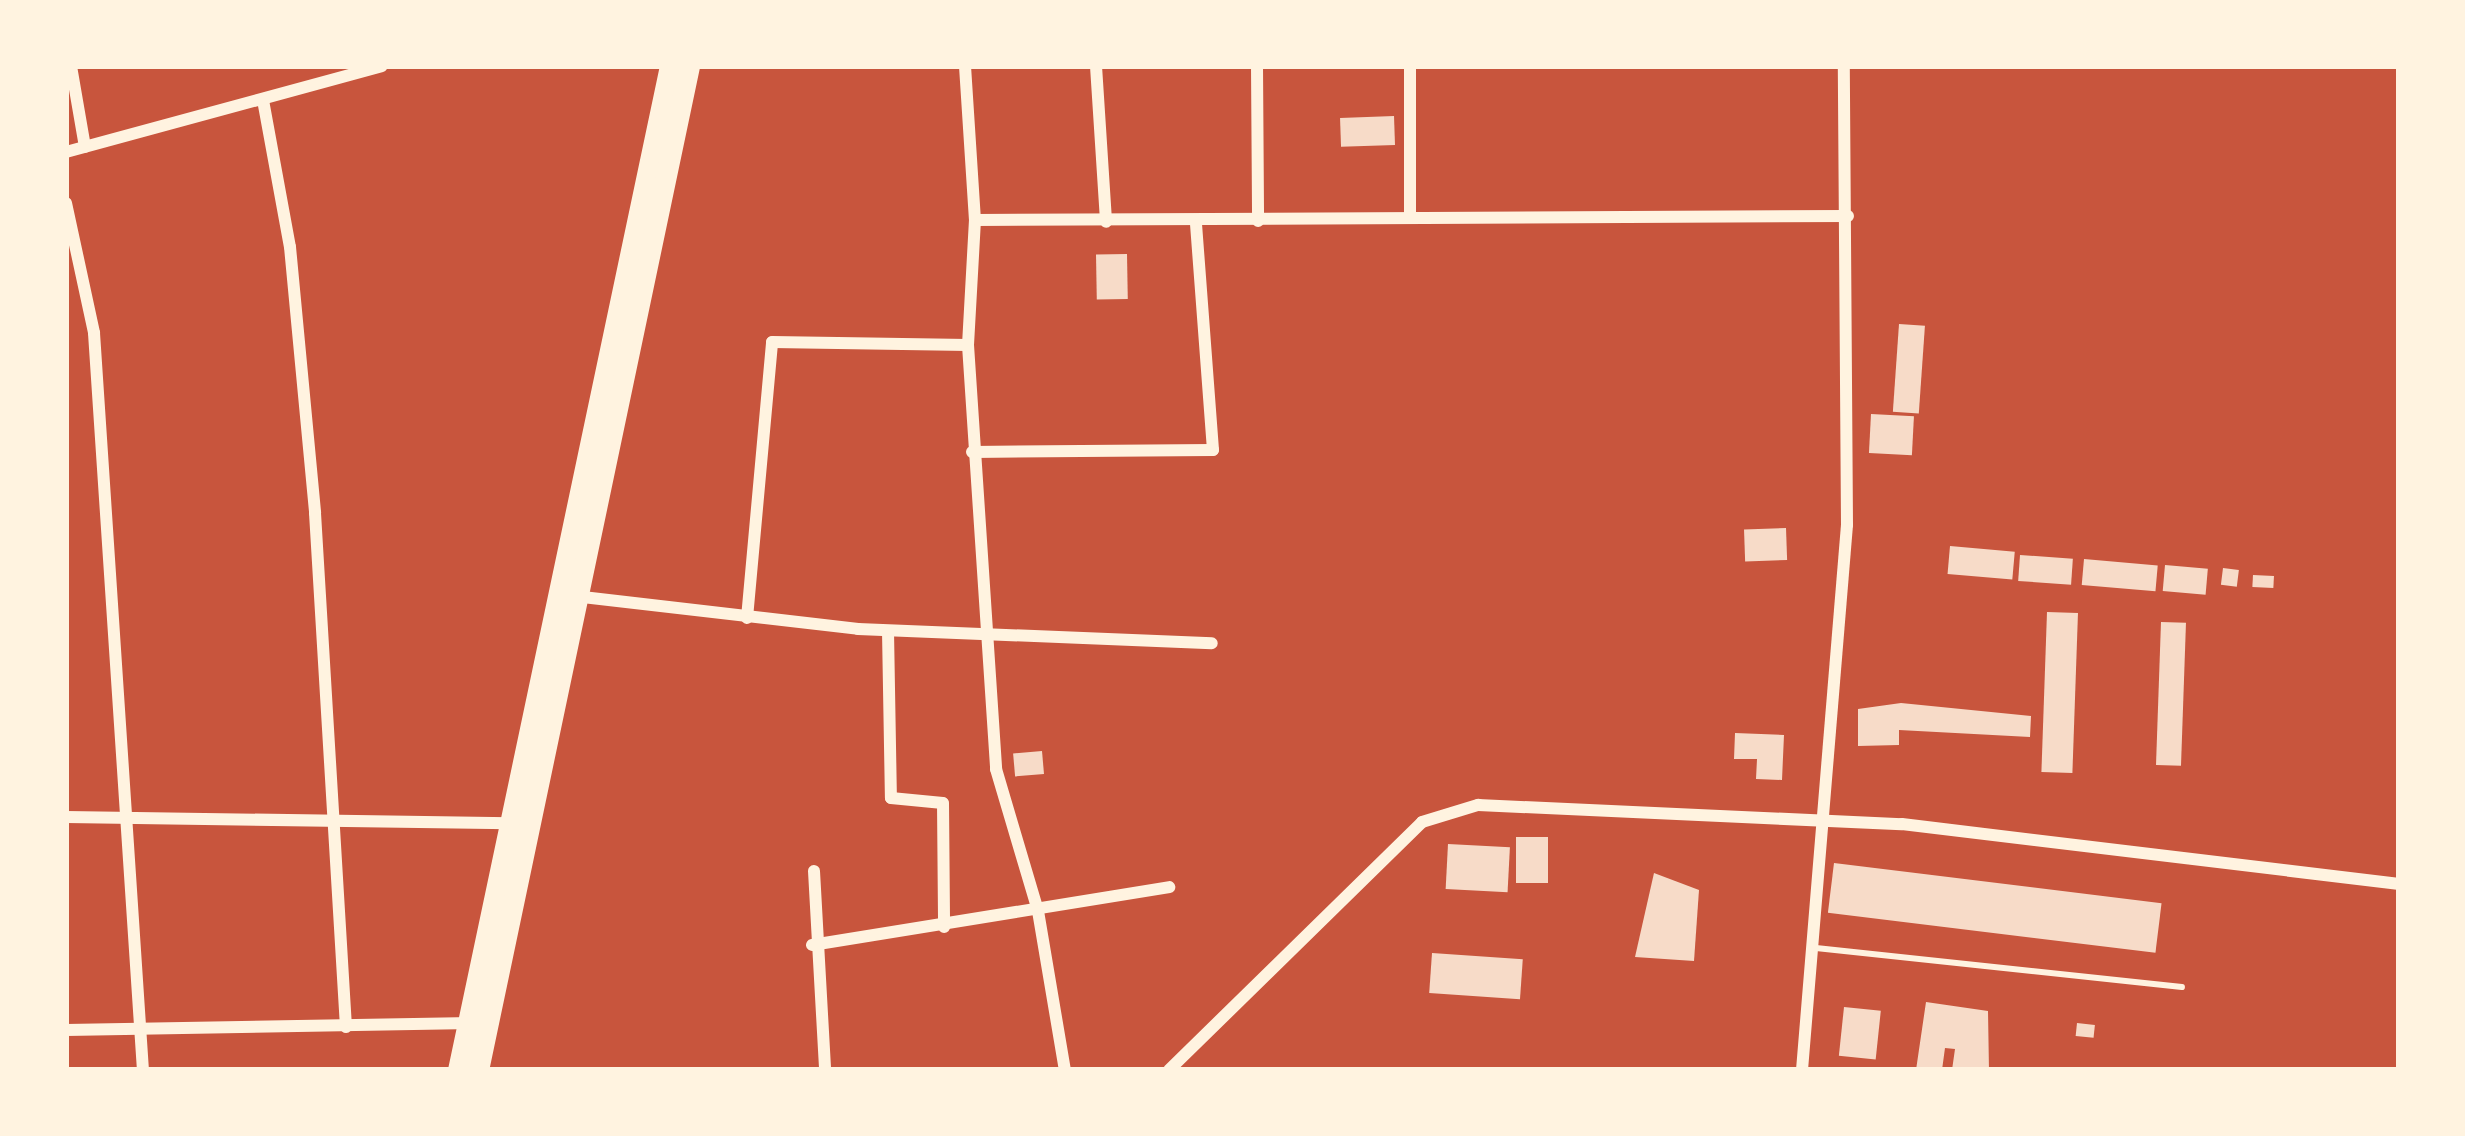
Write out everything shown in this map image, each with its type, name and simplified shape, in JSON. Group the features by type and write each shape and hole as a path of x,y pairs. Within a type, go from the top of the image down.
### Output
{"highway":[{"path":"458,1070 479,1024 670,66"},
{"path":"567,591 689,66"},
{"path":"478,1070 479,1024 511,823 531,771"}],"street":[{"path":"71,66 85,147"},
{"path":"66,152 382,66"},
{"path":"965,66 975,220 968,345 980,635 996,769 1038,911 1065,1070"},
{"path":"1096,66 1106,222"},
{"path":"1257,66 1258,221"},
{"path":"1410,66 1410,218"},
{"path":"1802,1070 1831,819 1848,216 1844,66"},
{"path":"263,100 290,247 346,1027"},
{"path":"66,203 90,292 117,758 131,815 143,1070"},
{"path":"975,220 1196,223 1848,216"},
{"path":"972,452 1213,450 1196,223"},
{"path":"746,619 772,341 968,345"},
{"path":"567,591 746,619 888,631 1212,644"},
{"path":"888,631 892,798 943,803 944,927"},
{"path":"1169,1070 1422,822 1478,805 1831,819 2399,884"},
{"path":"66,817 511,823"},
{"path":"814,872 812,945 825,1070"},
{"path":"812,945 1169,887"},
{"path":"66,1030 141,1036 479,1024"}],"lane":[{"path":"1816,948 2182,987"}],"building":[{"path":"1394,116 1395,145 1341,147 1340,118"},
{"path":"1127,254 1128,299 1097,300 1096,255"},
{"path":"1899,324 1925,326 1919,414 1893,412"},
{"path":"1871,414 1914,416 1912,455 1869,453"},
{"path":"1786,528 1787,560 1745,561 1744,529"},
{"path":"1950,546 2015,552 2012,580 1948,574"},
{"path":"2020,555 2073,559 2071,585 2018,581"},
{"path":"2084,559 2158,565 2155,591 2082,585"},
{"path":"2165,565 2208,569 2206,595 2163,591"},
{"path":"2223,568 2239,570 2237,587 2221,585"},
{"path":"2253,575 2274,576 2273,588 2252,587"},
{"path":"2047,612 2078,613 2072,773 2041,772"},
{"path":"2161,622 2186,623 2181,766 2156,765"},
{"path":"1901,703 2031,716 2030,737 1899,730 1899,745 1858,746 1858,709"},
{"path":"1735,733 1784,735 1782,780 1756,779 1757,759 1734,759"},
{"path":"1042,751 1044,774 1015,776 1013,754"},
{"path":"1516,837 1548,837 1548,883 1516,883"},
{"path":"1448,844 1510,847 1508,892 1446,889"},
{"path":"1834,863 2162,903 2155,953 1828,913"},
{"path":"1654,873 1699,890 1694,961 1635,957"},
{"path":"1432,953 1523,959 1520,999 1429,993"},
{"path":"1926,1002 1988,1011 1989,1070 1952,1070 1955,1049 1945,1048 1942,1070 1916,1070"},
{"path":"1844,1007 1881,1011 1876,1060 1839,1056"},
{"path":"2077,1023 2095,1025 2094,1038 2076,1036"}]}
